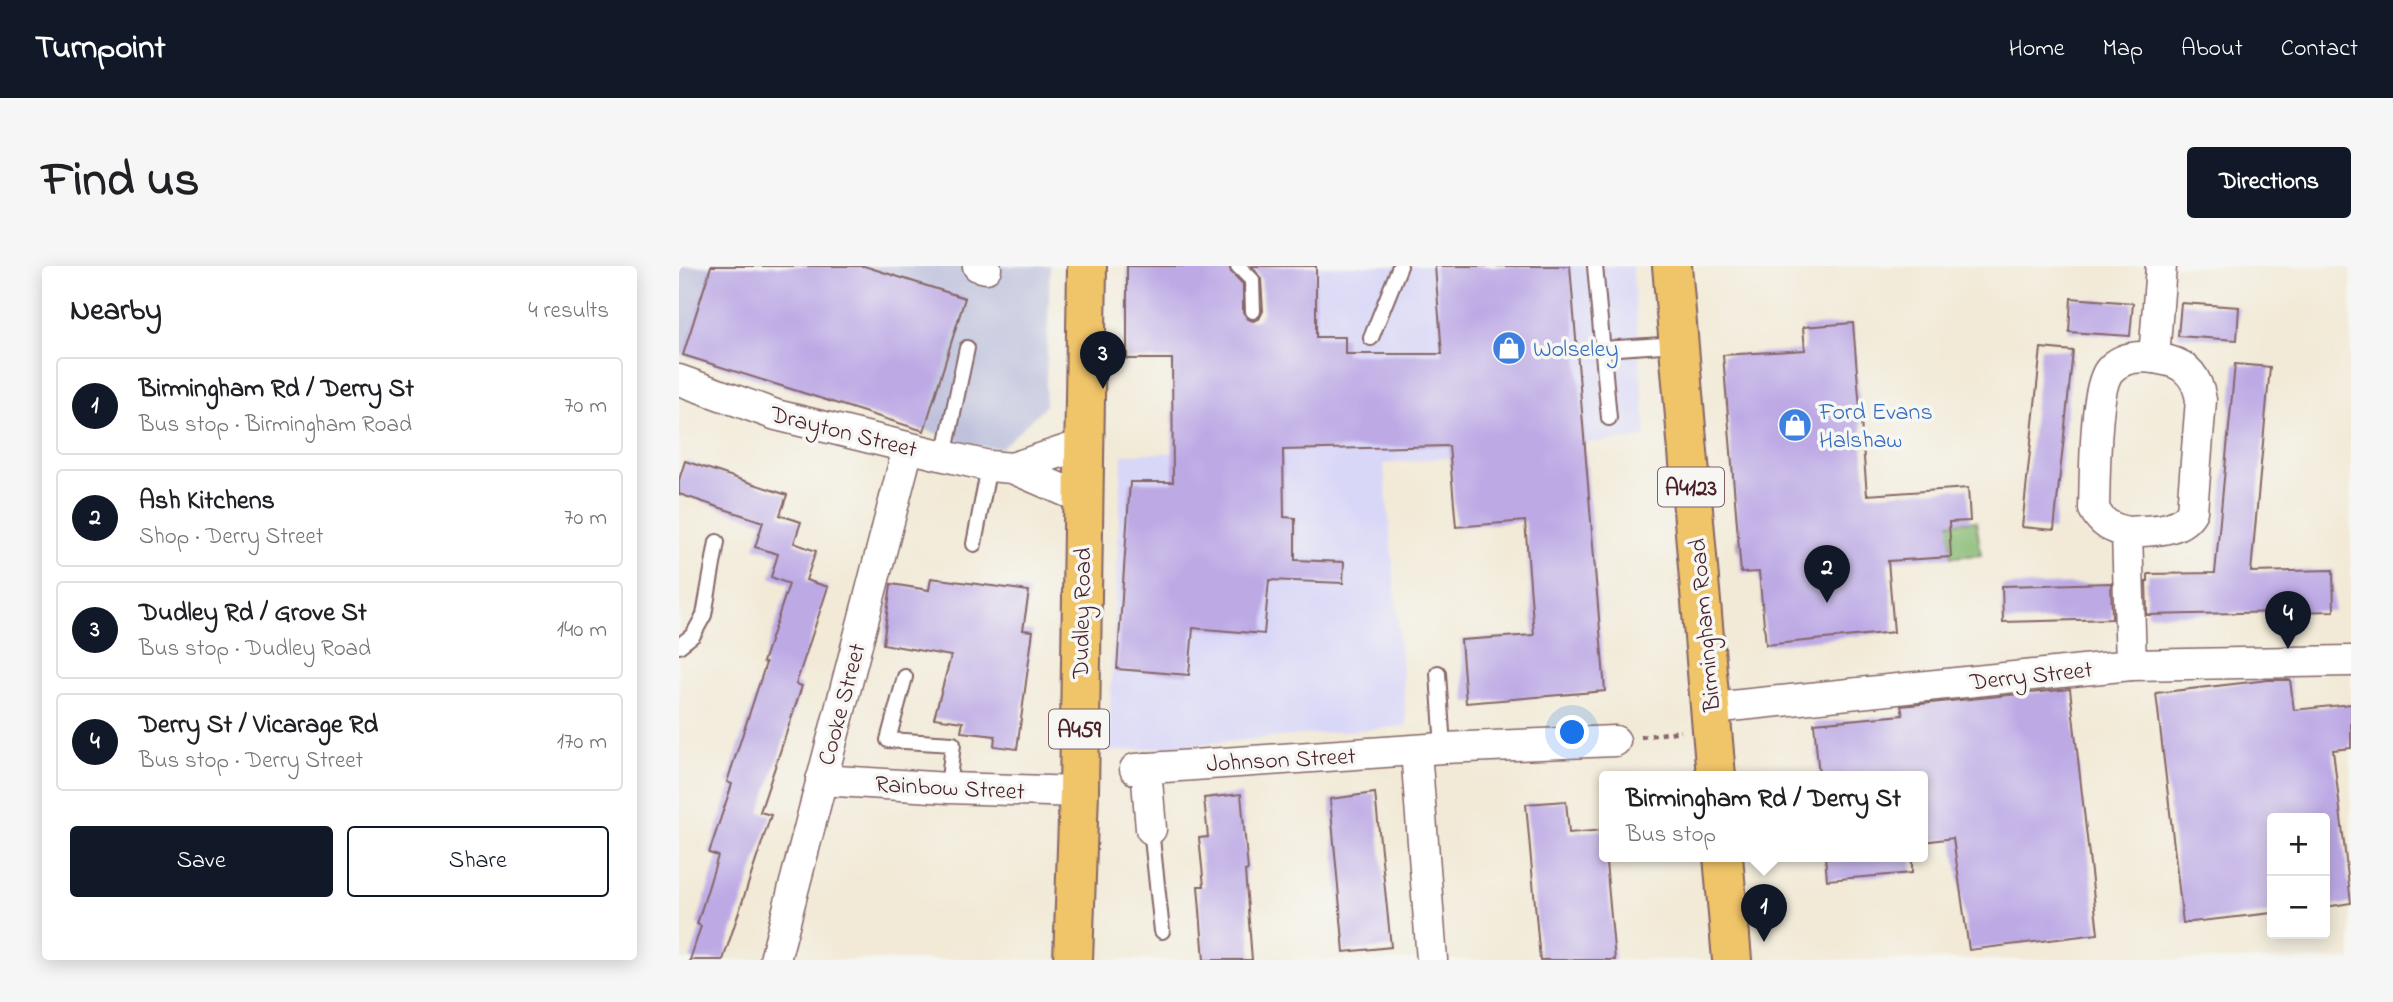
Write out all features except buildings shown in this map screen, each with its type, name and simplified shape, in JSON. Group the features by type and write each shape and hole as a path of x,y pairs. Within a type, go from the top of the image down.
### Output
{"main road":[{"name":"Dudley Road","path":"1073,960 1079,792 1087,266"},
{"name":"Birmingham Road","path":"1672,266 1716,771"},
{"path":"1724,862 1732,960"}],"street":[{"path":"2154,358 2161,266"},
{"path":"2131,358 2154,358 2173,362 2185,368 2193,377 2199,387 2201,400 2192,511 2187,519 2171,528 2127,533 2109,527 2094,509 2100,397 2110,370 2119,363 2131,358"},
{"name":"Drayton Street","path":"679,380 776,415 944,456 1001,467 1084,499"},
{"path":"1001,467 1085,444"},
{"name":"Cooke Street","path":"775,960 908,447"},
{"path":"2127,533 2131,665"},
{"name":"Derry Street","path":"1712,708 2131,665 2351,661"},
{"name":"Johnson Street","path":"1151,829 1140,768 1429,749 1615,741"},
{"path":"1429,749 1432,960"},
{"name":"Rainbow Street","path":"821,780 1079,792"}],"lane":[{"path":"1238,266 1252,280 1253,311"},
{"path":"1370,338 1400,266"},
{"path":"1595,266 1609,418"},
{"path":"1603,349 1678,344"},
{"path":"944,456 967,348"},
{"path":"974,544 1001,467"},
{"path":"679,646 693,635 704,615 717,542"},
{"path":"1429,749 1438,673"},
{"path":"905,677 888,740 953,744 949,788"},
{"path":"1151,829 1161,931"}],"path":[{"path":"1615,741 1682,731"}],"shaded area":[{"path":"679,266 1050,266 1045,406 1001,448 977,446 683,355 679,353"},
{"path":"1272,266 1632,266 1646,437 1384,464 1407,726 1108,752 1122,454 1423,446 1273,355"}],"green space":[{"path":"1976,521 1981,555 1951,557 1949,534 1739,550 1738,539"}],"place":[{"name":"Wolseley","path":"1509,348"},
{"name":"Dudley Rd / Grove St","path":"1103,389"},
{"name":"Ford Evans Halshaw","path":"1795,425"},
{"name":"Ash Kitchens","path":"1827,603"},
{"name":"Derry St / Vicarage Rd","path":"2288,649"},
{"name":"Birmingham Rd / Derry St","path":"1764,942"}]}
